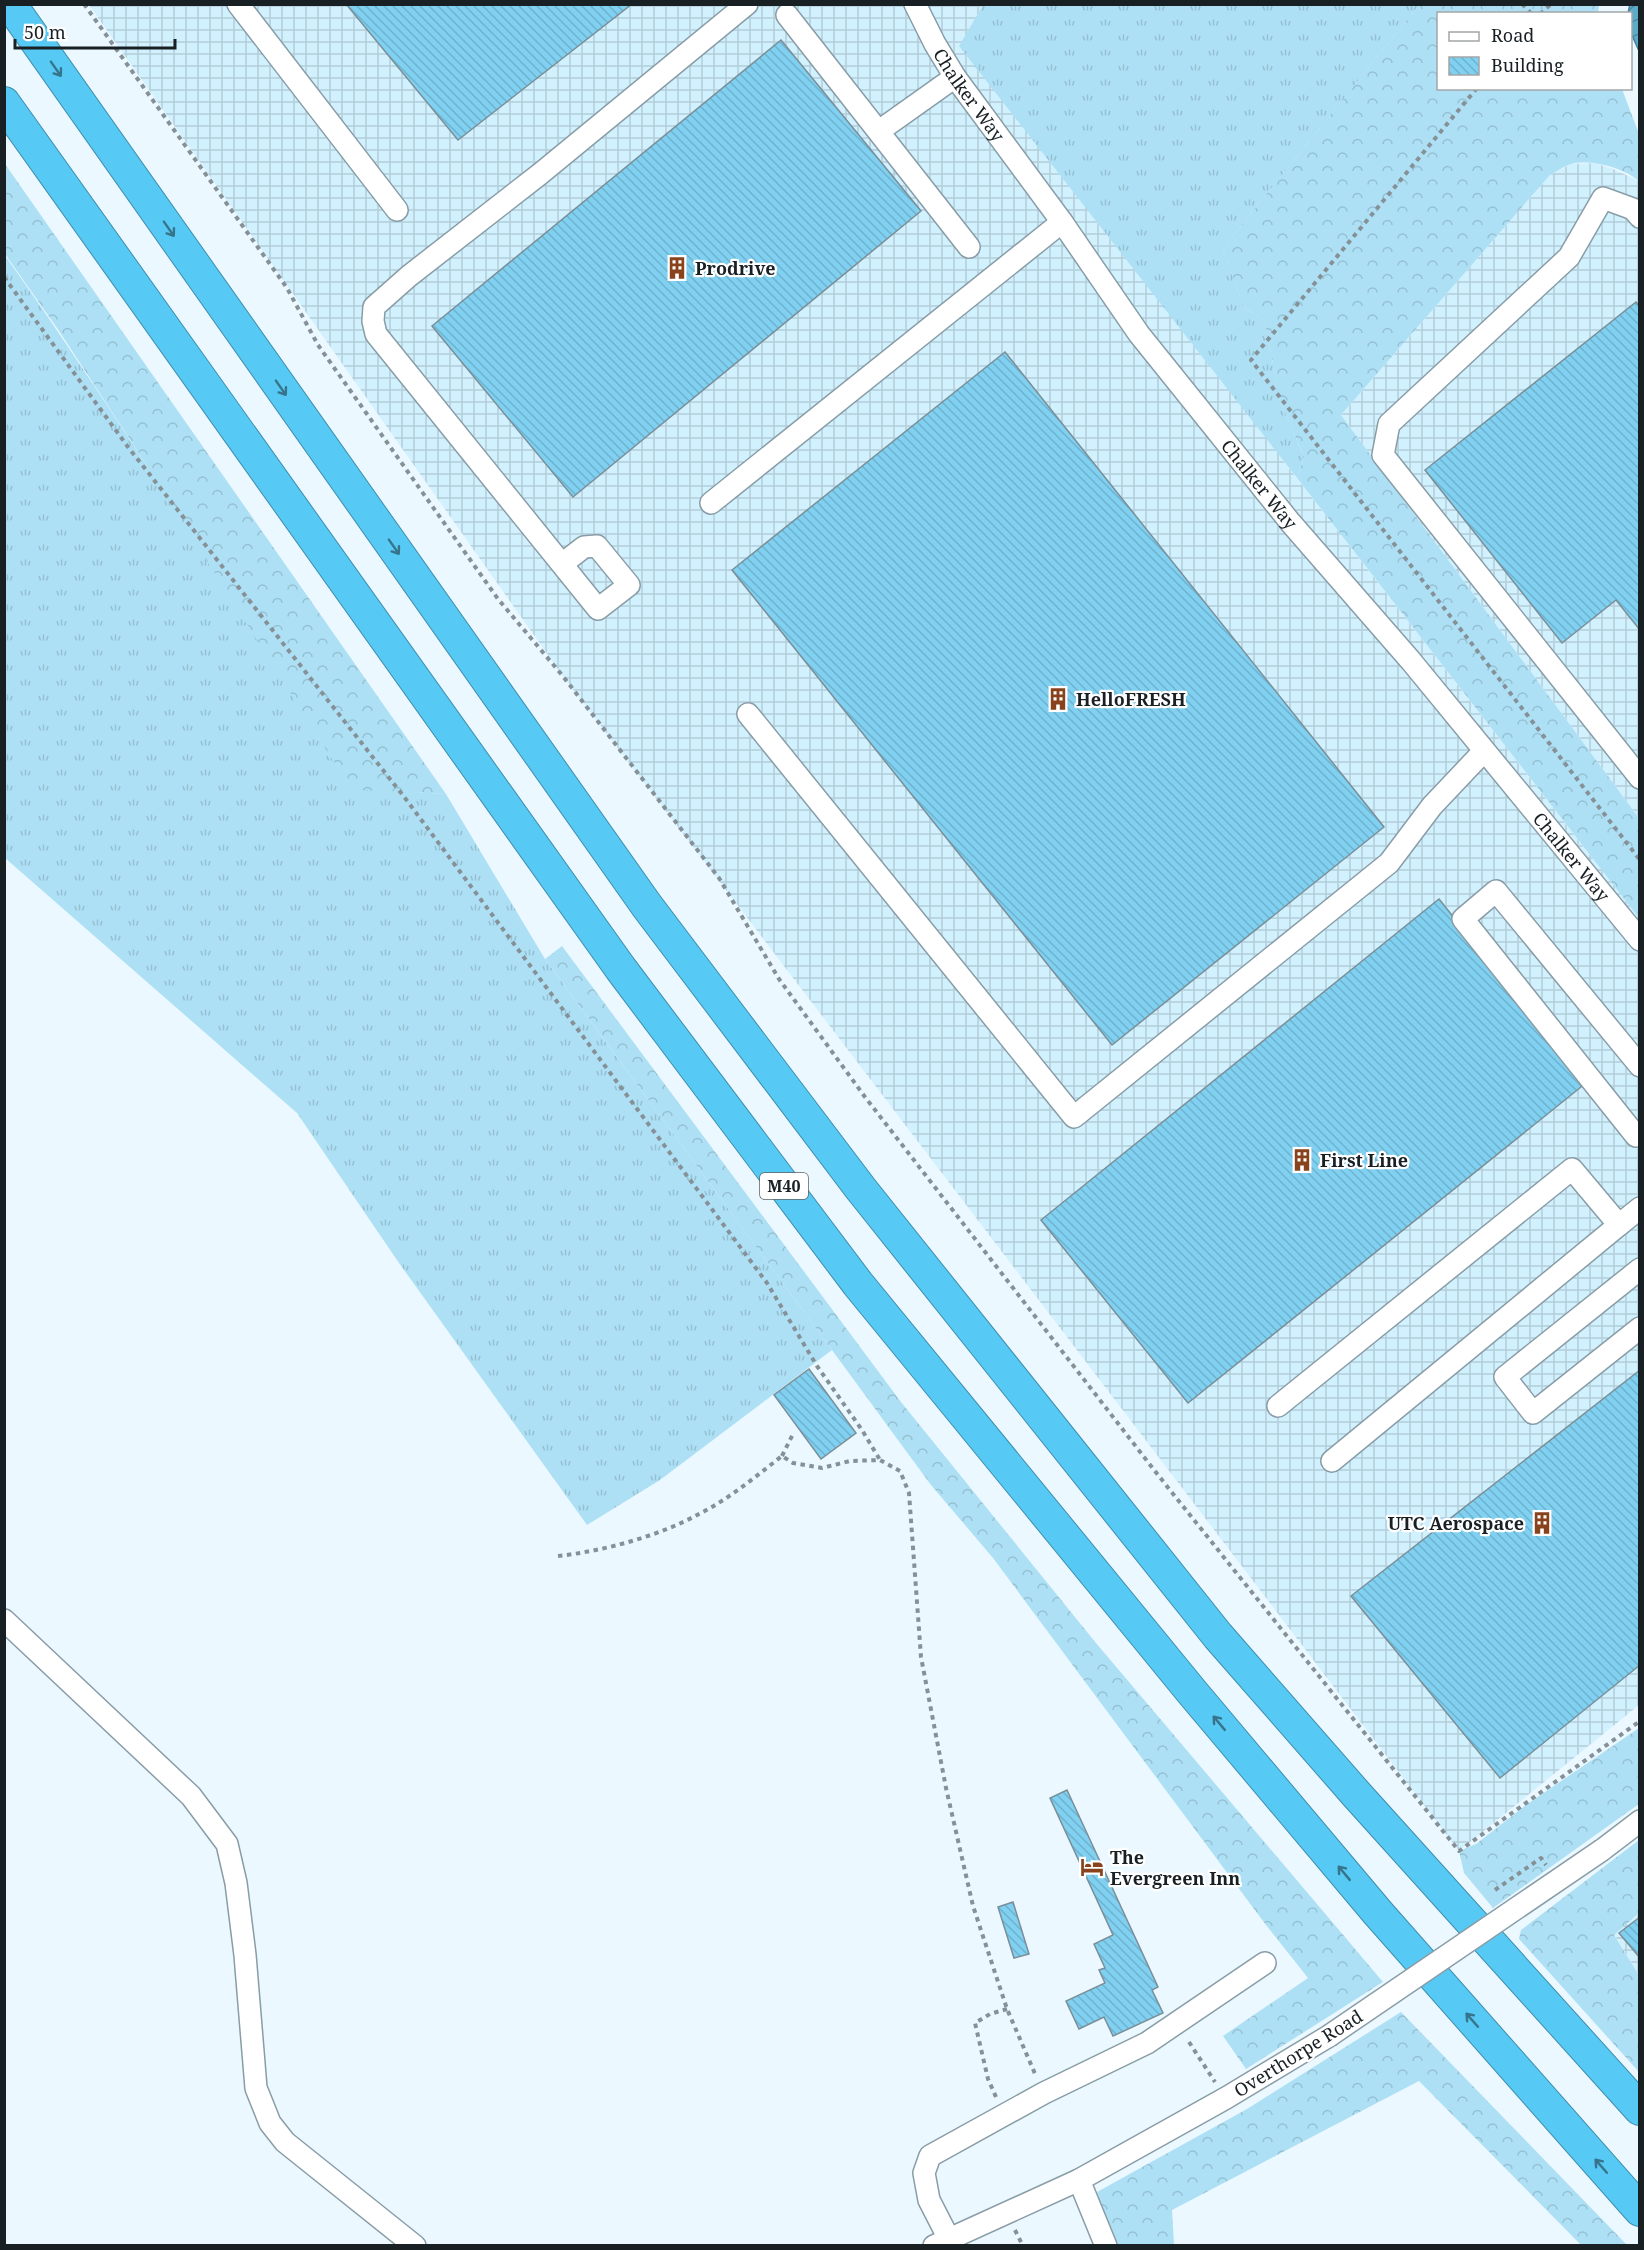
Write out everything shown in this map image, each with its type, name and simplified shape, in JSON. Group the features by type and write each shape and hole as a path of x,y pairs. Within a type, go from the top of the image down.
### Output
{"highway":[{"path":"10,4 647,906 861,1189 1218,1636 1356,1795 1640,2109"},
{"name":"M40","path":"4,103 621,969 858,1284 1192,1692 1371,1905 1640,2210"}],"street":[{"path":"238,4 397,210"},
{"path":"562,564 376,334 373,321 374,307 409,276 549,167 747,4"},
{"name":"Chalker Way","path":"921,7 955,76 1146,342 1290,522 1407,656 1640,940"},
{"path":"788,15 969,248"},
{"path":"879,131 955,76"},
{"path":"1640,217 1633,209 1603,198 1569,257 1389,424 1383,455 1640,778"},
{"path":"711,503 1062,222"},
{"path":"748,714 1074,1117 1389,863 1432,806 1484,751"},
{"path":"1635,1052 1496,891 1463,919 1636,1136 1640,1133"},
{"path":"1278,1406 1572,1168 1619,1225"},
{"path":"1332,1461 1640,1208"},
{"path":"1640,1269 1505,1377 1533,1413 1640,1328"},
{"path":"4,1620 191,1796 228,1844 240,1914 256,2088 270,2122 285,2142 415,2246"},
{"name":"Overthorpe Road","path":"942,2242 1079,2180 1226,2098 1329,2036 1602,1850 1640,1821"},
{"path":"942,2242 929,2200 924,2174 930,2156 1044,2093 1147,2043 1265,1963"},
{"path":"1079,2180 1106,2246"}],"path":[{"path":"84,4 287,288 318,345 498,599 562,675 719,878 779,979 865,1097 1158,1475 1459,1851 1640,1721"},
{"path":"4,277 128,447 405,798 760,1273 880,1461"},
{"path":"558,1556 580,1554 656,1533 699,1514 740,1488 782,1456 794,1432"},
{"path":"782,1456 793,1463 822,1468 850,1461 880,1461 900,1471 909,1493 921,1657 972,1906 1007,2009 1044,2093"},
{"path":"1495,1890 1541,1858 1551,1871"},
{"path":"1004,2115 988,2079 975,2023 990,2014 1007,2009"},
{"path":"1189,2042 1226,2098"}],"shaded area":[{"path":"89,5 1593,5 1437,12 1437,90 1282,459 1639,918 1639,1705 1459,1851 562,675"},
{"path":"1593,163 1611,168 1639,181 1639,818 1341,415 1550,175 1571,164"},
{"path":"1639,1913 1639,1975 1614,1934"}],"green space":[{"path":"983,5 1419,5 1223,248 1243,306 1265,322 1280,401 1304,457 1297,478 959,46"},
{"path":"1419,5 1599,5 1598,12 1437,12 1437,90 1622,90 1639,134 1639,181 1625,172 1588,163 1571,164 1550,175 1341,415 1639,818 1639,918 1297,478 1304,457 1280,401 1265,322 1243,306 1223,248"},
{"path":"5,164 446,794 351,789 131,441 5,254"},
{"path":"4,254 138,452 351,788 446,794 545,959 832,1350 660,1480 587,1525 399,1263 297,1113 5,858"},
{"path":"562,946 901,1402 1096,1643 1383,1982 1246,2069 1223,2036 1308,1978 993,1558 931,1485 545,959"},
{"path":"1639,1728 1639,1804 1493,1908 1464,1873 1459,1851 1476,1844 1526,1805"},
{"path":"1639,1840 1639,1913 1614,1935 1639,1975 1639,2072 1519,1939 1521,1930"},
{"path":"1401,2012 1627,2245 1581,2245 1419,2081 1172,2210 1174,2245 1115,2245 1097,2192 1247,2109"}],"water":[{"path":"1630,4 1639,5 1639,51 1632,35 1632,12 1628,12"}],"building":[{"path":"346,4 632,4 458,140"},
{"name":"Prodrive","path":"781,40 921,211 573,497 432,326"},
{"path":"1636,302 1640,307 1640,630 1616,600 1562,643 1425,470"},
{"name":"HelloFRESH","path":"1005,352 1384,827 1112,1045 732,570"},
{"name":"First Line","path":"1439,899 1586,1083 1188,1403 1041,1220"},
{"path":"809,1369 856,1433 821,1459 774,1395"},
{"name":"UTC Aerospace","path":"1640,1370 1640,1665 1500,1778 1351,1596"},
{"name":"The Evergreen Inn","path":"1067,1790 1158,1987 1152,1990 1163,2013 1113,2036 1104,2017 1079,2029 1066,2001 1105,1983 1099,1970 1105,1968 1094,1944 1113,1935 1050,1798"},
{"path":"1013,1902 1029,1954 1014,1958 998,1907"},
{"path":"1640,1917 1640,1958 1619,1933"}],"place":[{"name":"Prodrive","path":"677,268"},
{"name":"HelloFRESH","path":"1058,699"},
{"name":"First Line","path":"1302,1160"},
{"name":"UTC Aerospace","path":"1542,1523"},
{"name":"The Evergreen Inn","path":"1092,1867"}]}
